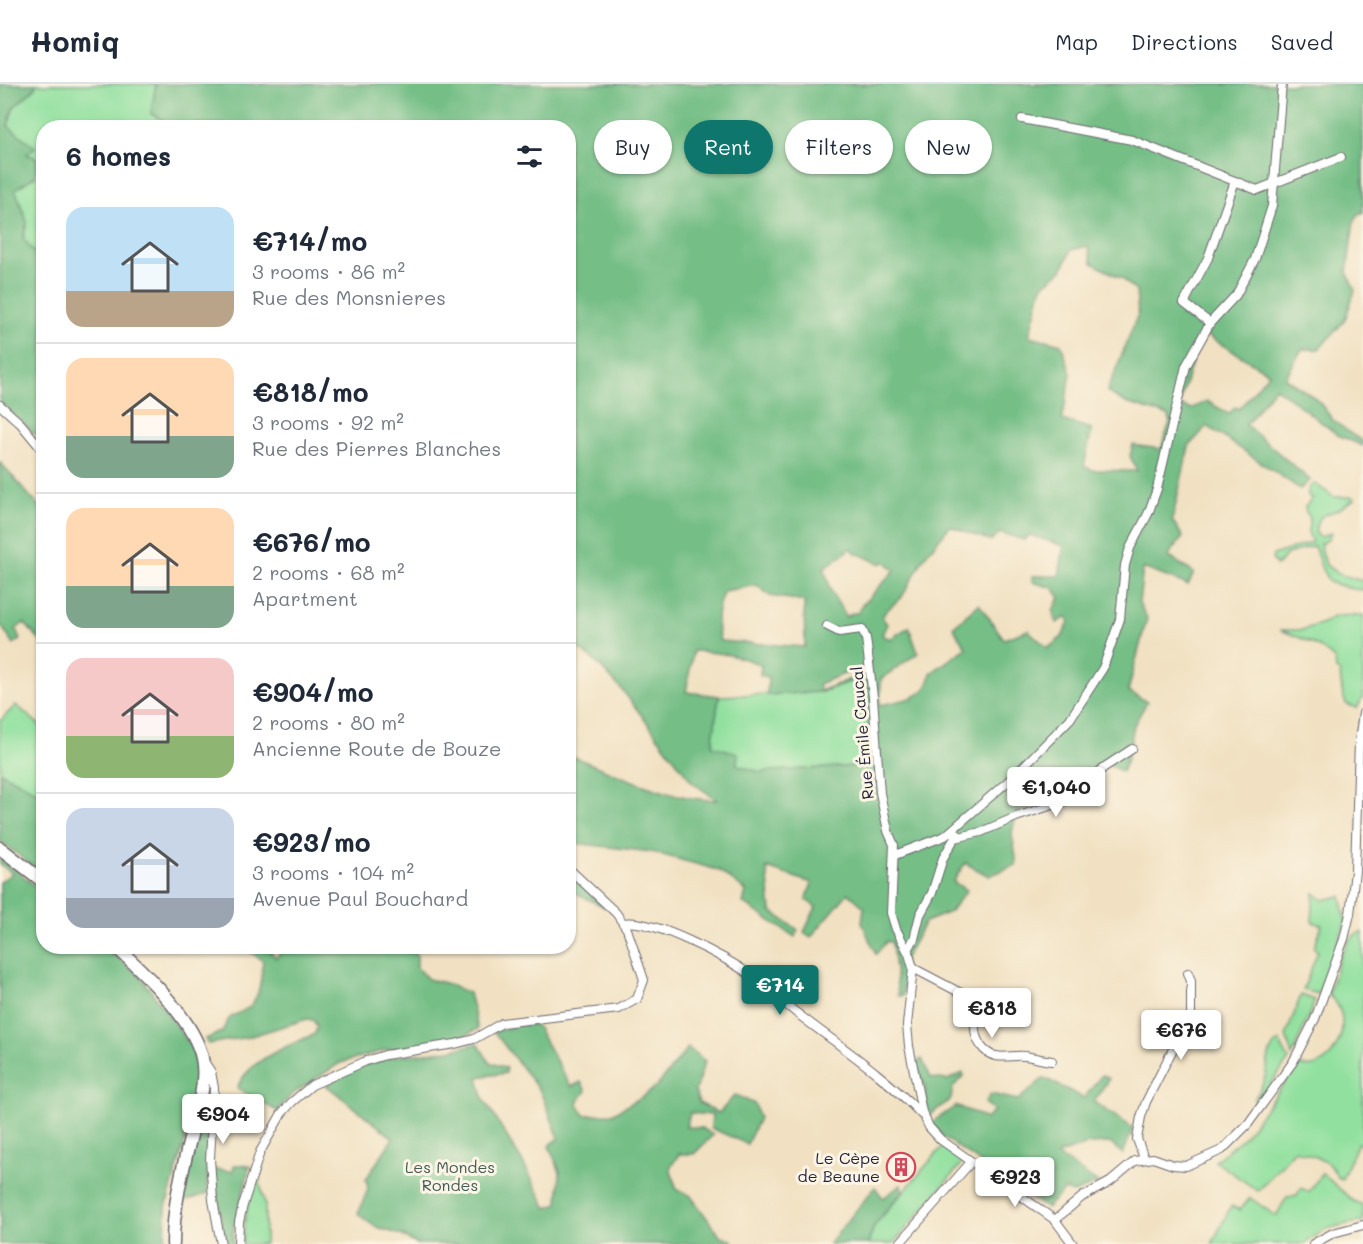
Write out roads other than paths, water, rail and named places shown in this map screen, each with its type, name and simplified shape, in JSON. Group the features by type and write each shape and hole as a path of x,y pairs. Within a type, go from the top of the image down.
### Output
{"main road":[{"path":"0,848 36,876"},
{"path":"124,954 183,1019 196,1040 202,1059 201,1095 175,1209 173,1244"}],"street":[{"path":"895,855 945,836 1013,777 1070,719 1103,668 1120,619 1125,565 1130,548 1148,514 1157,489 1186,366 1210,323 1236,295 1255,259 1272,206 1282,84"},
{"path":"1022,119 1132,140 1257,190 1341,157"},
{"path":"1210,323 1184,303 1208,258 1236,181"},
{"path":"0,405 21,424 36,442"},
{"name":"Rue Émile Caucal","path":"827,626 839,632 862,629 866,638 872,683 880,793 895,855 890,905 894,924 908,950"},
{"path":"1055,1220 1082,1197 1110,1182 1131,1163 1144,1158 1186,1166 1222,1150 1234,1140 1286,1074 1315,1019 1344,939 1352,902 1362,719"},
{"path":"956,838 981,832 1016,817 1065,801 1082,792 1103,768 1132,749"},
{"path":"925,1119 908,1040 907,1025 913,968 908,950 914,939 920,915 932,893 943,858 956,838 964,819"},
{"path":"238,1244 239,1222 243,1205 260,1152 282,1113 304,1092 325,1079 386,1055 455,1044 477,1038 502,1023 619,1009 637,999 644,980 627,930 616,913 576,875"},
{"path":"623,923 636,922 707,949 752,976 797,1014 850,1052 908,1101 941,1140 1055,1220 1074,1244"},
{"path":"913,968 976,1000 979,1008 975,1033 981,1046 990,1054 1052,1061"},
{"path":"1144,1158 1137,1139 1146,1102 1178,1039 1191,1023 1191,990 1188,973"},
{"path":"202,1059 213,1078 210,1159 213,1200 221,1244"},
{"path":"899,1244 970,1162"},
{"path":"1314,1244 1332,1233 1363,1226"}],"place":[{"name":"Le Cèpe de Beaune","path":"901,1167"}],"park label":[{"name":"Les Mondes Rondes","path":"450,1176"}]}
